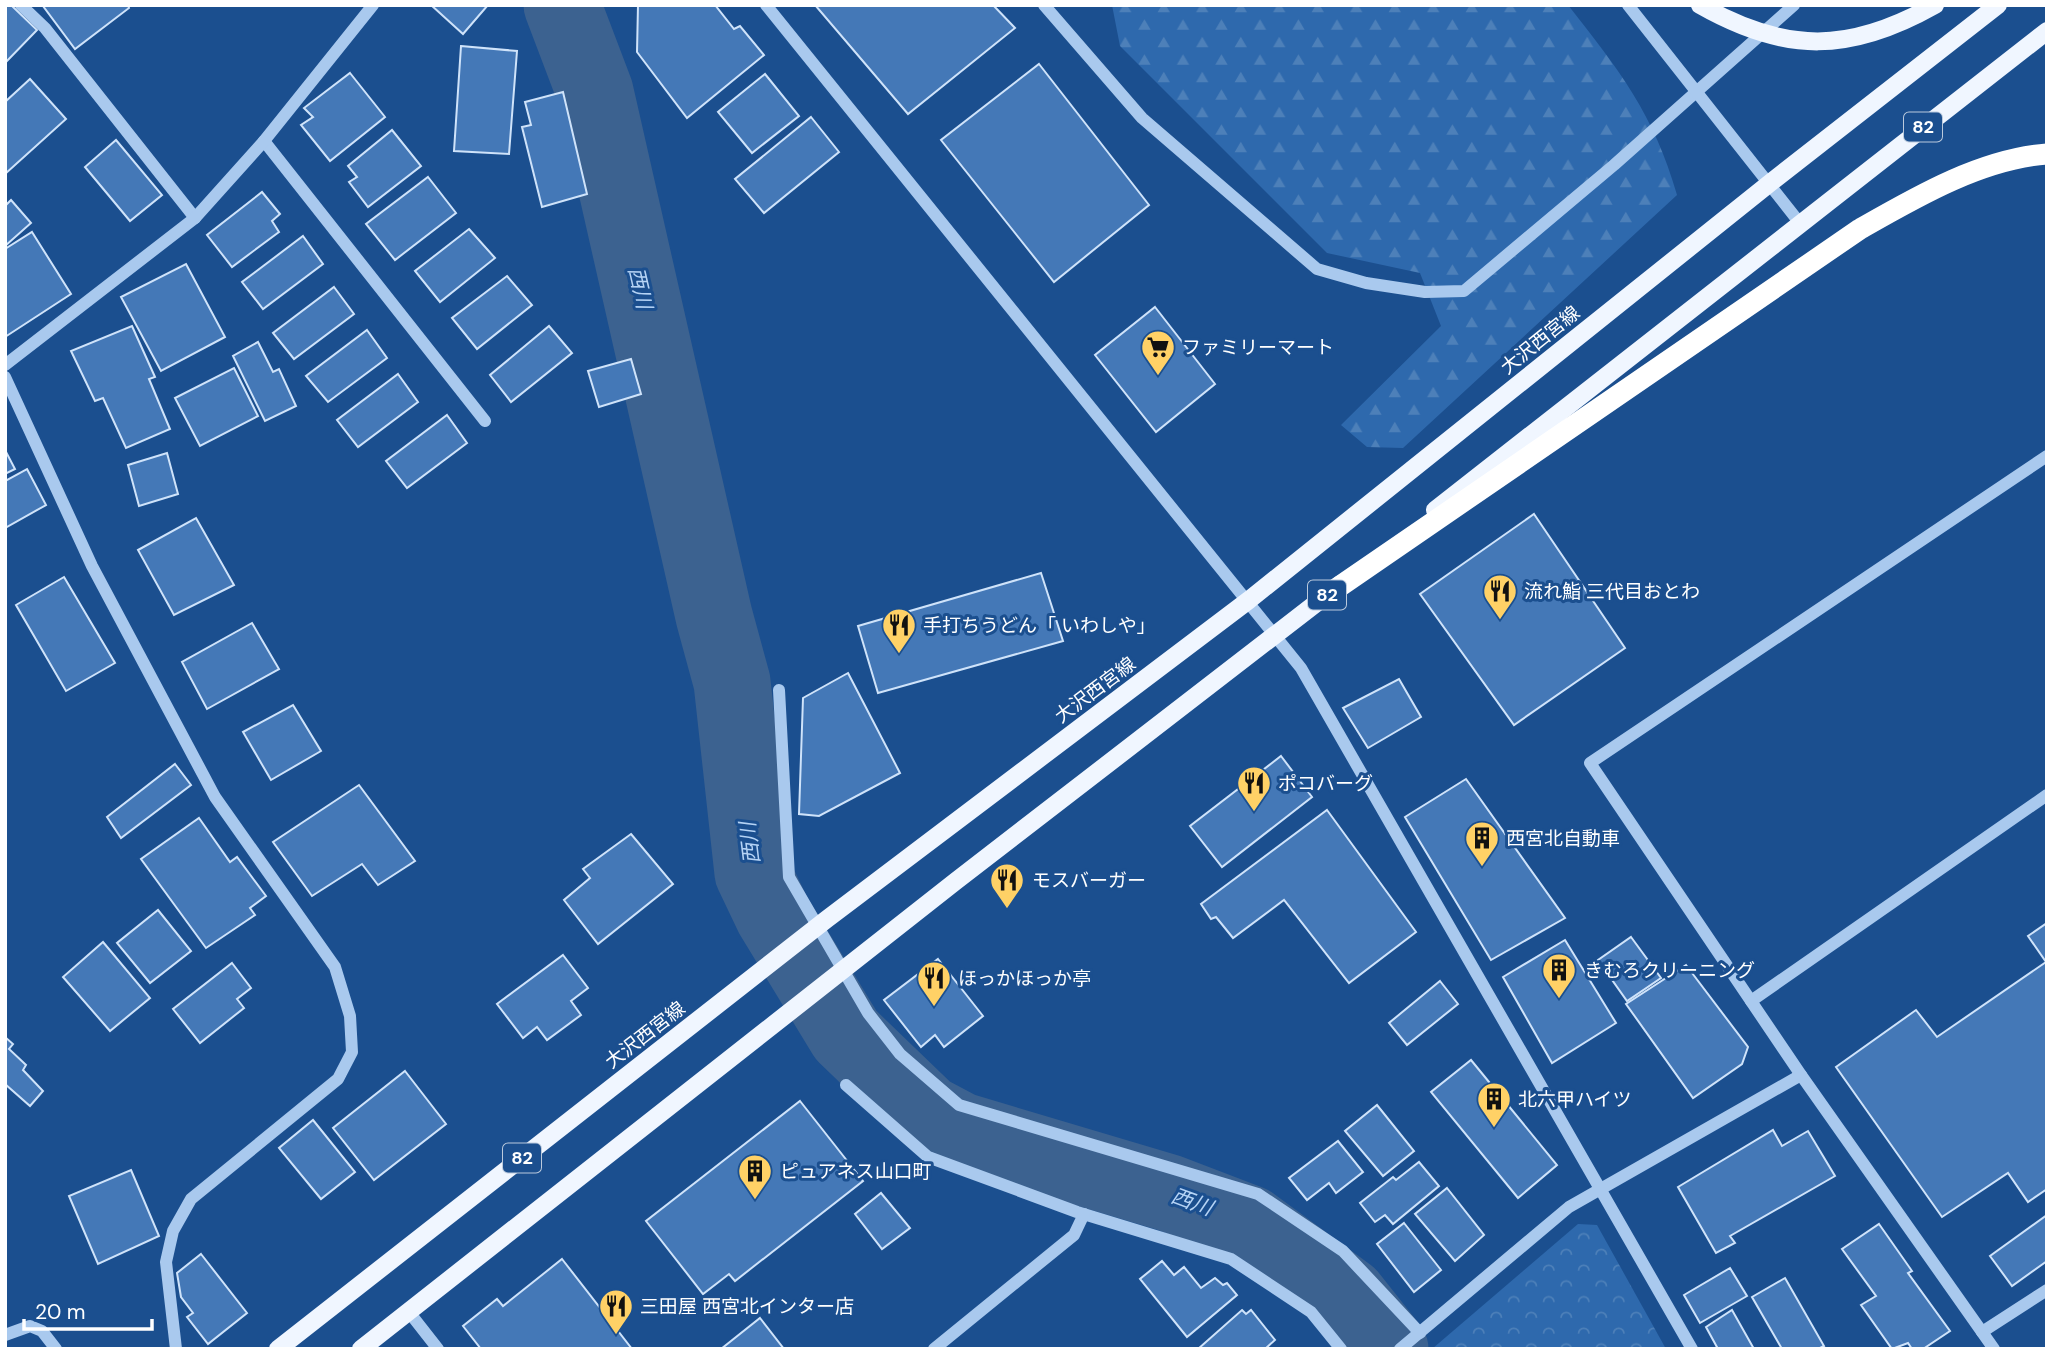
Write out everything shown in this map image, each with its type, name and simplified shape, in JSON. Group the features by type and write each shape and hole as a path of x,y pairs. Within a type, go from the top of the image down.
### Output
{"highway":[{"path":"1332,591 1860,229 1918,197 1975,172 2047,154"}],"main road":[{"path":"1700,5 1793,42 1831,43 1867,35 1909,20 1935,5"},
{"name":"大沢西宮線","path":"278,1349 766,966 1249,600 1770,183 1998,5"},
{"name":"82","path":"361,1349 792,1013 956,881 1275,636 1800,222 2047,32"}],"street":[{"path":"21,5 45,29 195,218"},
{"path":"5,365 195,218 264,141 373,5"},
{"path":"766,5 1249,600 1308,680 1692,1349"},
{"path":"1044,5 1142,118 1317,269 1425,292 1464,291 1614,164 1794,5"},
{"path":"1628,5 1800,222"},
{"path":"264,141 485,422"},
{"path":"5,377 92,566 215,797 335,967 350,1016 352,1052 338,1080 191,1199 173,1231 166,1262 176,1349"},
{"path":"1994,1349 1801,1075 1590,763 2047,456"},
{"path":"779,690 789,877 868,1013 900,1054 959,1105 1258,1194 1343,1251 1420,1332"},
{"path":"1751,1001 2047,795"},
{"path":"1404,1346 1569,1207 1801,1075"},
{"path":"846,1085 928,1157 1084,1214 1231,1259 1311,1312 1341,1349"},
{"path":"934,1349 1074,1235 1084,1214"},
{"path":"1982,1332 2047,1290"},
{"path":"409,1312 438,1349"},
{"path":"5,1335 30,1326 42,1331 56,1349"}],"green space":[{"path":"1112,5 1568,5 1619,72 1646,116 1668,166 1677,195 1403,448 1367,447 1341,425 1441,326 1420,273 1327,253 1120,46"},
{"path":"1578,1224 1597,1225 1666,1349 1432,1349"}],"building":[{"path":"5,5 11,5 37,30 5,63"},
{"path":"128,5 129,8 75,49 43,6"},
{"path":"431,5 488,5 463,34"},
{"path":"638,5 715,5 734,29 740,26 764,55 687,118 637,52"},
{"path":"815,5 993,5 1015,28 908,114"},
{"path":"461,46 517,51 509,154 454,151"},
{"path":"1039,64 1149,205 1054,282 941,140"},
{"path":"350,73 385,117 330,161 301,125 313,117 304,108"},
{"path":"765,74 799,116 752,153 718,112"},
{"path":"30,79 66,119 5,174 5,102"},
{"path":"563,92 587,194 542,207 522,127 531,125 525,102"},
{"path":"811,117 839,152 764,213 735,179"},
{"path":"392,130 421,166 368,207 349,182 357,177 348,166"},
{"path":"116,140 162,195 130,221 85,167"},
{"path":"428,177 456,213 395,260 366,224"},
{"path":"262,192 280,214 272,221 279,232 232,267 207,235"},
{"path":"11,200 31,223 5,246 5,206"},
{"path":"469,229 495,258 440,302 415,271"},
{"path":"32,232 71,294 5,337 5,249"},
{"path":"303,236 323,264 263,309 242,282"},
{"path":"186,264 225,337 161,371 121,297"},
{"path":"507,276 532,305 477,349 452,318"},
{"path":"334,287 354,314 294,359 273,333"},
{"path":"1155,307 1215,384 1156,432 1095,355"},
{"path":"132,326 155,377 149,379 170,429 126,448 103,398 95,401 71,351"},
{"path":"549,326 572,353 511,402 490,375"},
{"path":"367,330 387,358 328,402 306,376"},
{"path":"258,342 273,372 279,369 296,406 265,421 233,356"},
{"path":"631,359 641,394 599,407 588,371"},
{"path":"234,368 258,416 200,446 175,398"},
{"path":"398,374 418,402 358,447 337,420"},
{"path":"447,415 467,443 407,488 386,461"},
{"path":"5,450 15,469 5,474"},
{"path":"167,453 178,494 139,506 128,465"},
{"path":"27,469 46,505 5,528 5,481"},
{"path":"1534,514 1625,648 1514,725 1420,594"},
{"path":"196,518 234,585 174,615 138,550"},
{"path":"1041,573 1063,641 878,693 858,626"},
{"path":"64,577 115,663 66,691 16,605"},
{"path":"252,623 279,669 207,709 182,662"},
{"path":"848,673 900,773 819,816 799,814 803,698"},
{"path":"1399,679 1421,717 1368,748 1343,708"},
{"path":"293,705 321,751 271,780 243,732"},
{"path":"1281,756 1312,797 1222,867 1190,826"},
{"path":"175,764 191,785 121,838 107,817"},
{"name":"西宮北自動車","path":"1466,779 1565,918 1491,960 1405,817"},
{"path":"359,785 415,861 378,885 362,864 312,896 273,842"},
{"path":"1327,810 1416,932 1349,983 1284,900 1233,938 1216,917 1211,919 1201,904"},
{"path":"199,818 230,862 237,857 266,896 250,908 255,915 206,948 141,859"},
{"path":"631,834 673,884 598,944 564,900 590,878 583,869"},
{"path":"158,910 191,951 150,983 117,943"},
{"path":"2047,923 2047,1189 2028,1202 2008,1173 1942,1217 1836,1067 1916,1010 1937,1037 2046,962 2028,936"},
{"path":"1631,937 1661,978 1627,1001 1598,960"},
{"name":"きむろクリーニング","path":"1565,940 1616,1023 1552,1063 1503,977"},
{"path":"103,942 150,998 110,1031 63,977"},
{"path":"563,955 588,988 571,1001 581,1015 547,1040 537,1027 523,1038 497,1004"},
{"path":"938,959 983,1016 944,1047 935,1035 921,1047 884,1000"},
{"path":"232,963 251,988 237,999 244,1008 200,1043 173,1009"},
{"path":"1686,965 1748,1047 1742,1064 1693,1098 1626,1004"},
{"path":"1440,981 1458,1004 1407,1045 1389,1023"},
{"path":"5,1037 13,1044 9,1049 26,1065 23,1070 43,1091 30,1106 5,1084"},
{"name":"北六甲ハイツ","path":"1471,1060 1557,1165 1518,1198 1431,1092"},
{"path":"405,1071 446,1124 374,1180 333,1128"},
{"name":"ピュアネス山口町","path":"800,1101 863,1181 735,1281 729,1274 703,1294 646,1221"},
{"path":"1377,1105 1414,1151 1383,1176 1345,1131"},
{"path":"313,1120 355,1172 321,1199 279,1148"},
{"path":"1773,1130 1782,1146 1808,1131 1835,1176 1730,1236 1735,1243 1716,1253 1678,1187"},
{"path":"1338,1141 1363,1172 1336,1193 1329,1183 1307,1200 1289,1178"},
{"path":"1419,1162 1439,1186 1393,1224 1385,1215 1375,1222 1360,1203 1393,1177 1396,1180"},
{"path":"131,1170 159,1236 98,1264 69,1196"},
{"path":"1447,1188 1484,1235 1455,1261 1415,1214"},
{"path":"881,1193 910,1228 882,1249 855,1214"},
{"path":"2047,1215 2047,1261 2012,1286 1990,1256"},
{"path":"1404,1223 1441,1270 1414,1292 1377,1244"},
{"path":"1879,1224 1912,1271 1908,1273 1950,1331 1923,1349 1912,1349 1908,1343 1892,1349 1861,1305 1876,1296 1842,1249"},
{"path":"201,1254 247,1313 208,1344 187,1317 193,1313 181,1297 177,1273"},
{"path":"562,1259 632,1349 481,1349 463,1326 497,1299 503,1306"},
{"path":"1162,1261 1174,1275 1184,1267 1201,1288 1215,1278 1223,1285 1227,1283 1237,1295 1187,1337 1140,1279"},
{"path":"1730,1268 1747,1296 1700,1323 1684,1295"},
{"path":"1785,1278 1824,1346 1818,1349 1782,1349 1752,1297"},
{"path":"1242,1310 1246,1314 1251,1310 1275,1340 1265,1349 1198,1349"},
{"path":"1732,1310 1754,1349 1718,1349 1706,1327"},
{"path":"760,1318 784,1349 721,1349"}],"waterway":[{"name":"西川","path":"562,5 595,92 714,616 732,682 753,873 773,915 846,1035 927,1113 961,1131 1169,1193 1250,1224 1348,1296 1390,1349"}],"place":[{"name":"ファミリーマート","path":"1158,377"},
{"name":"流れ鮨 三代目おとわ","path":"1500,621"},
{"name":"手打ちうどん「 いわしや」","path":"899,655"},
{"name":"ポコバーグ","path":"1254,813"},
{"name":"西宮北自動車","path":"1482,868"},
{"name":"モスバーガー","path":"1007,910"},
{"name":"きむろクリーニング","path":"1559,1000"},
{"name":"ほっかほっか亭","path":"934,1008"},
{"name":"北六甲ハイツ","path":"1494,1129"},
{"name":"ピュアネス山口町","path":"755,1201"},
{"name":"三田屋 西宮北インター店","path":"616,1336"}]}
